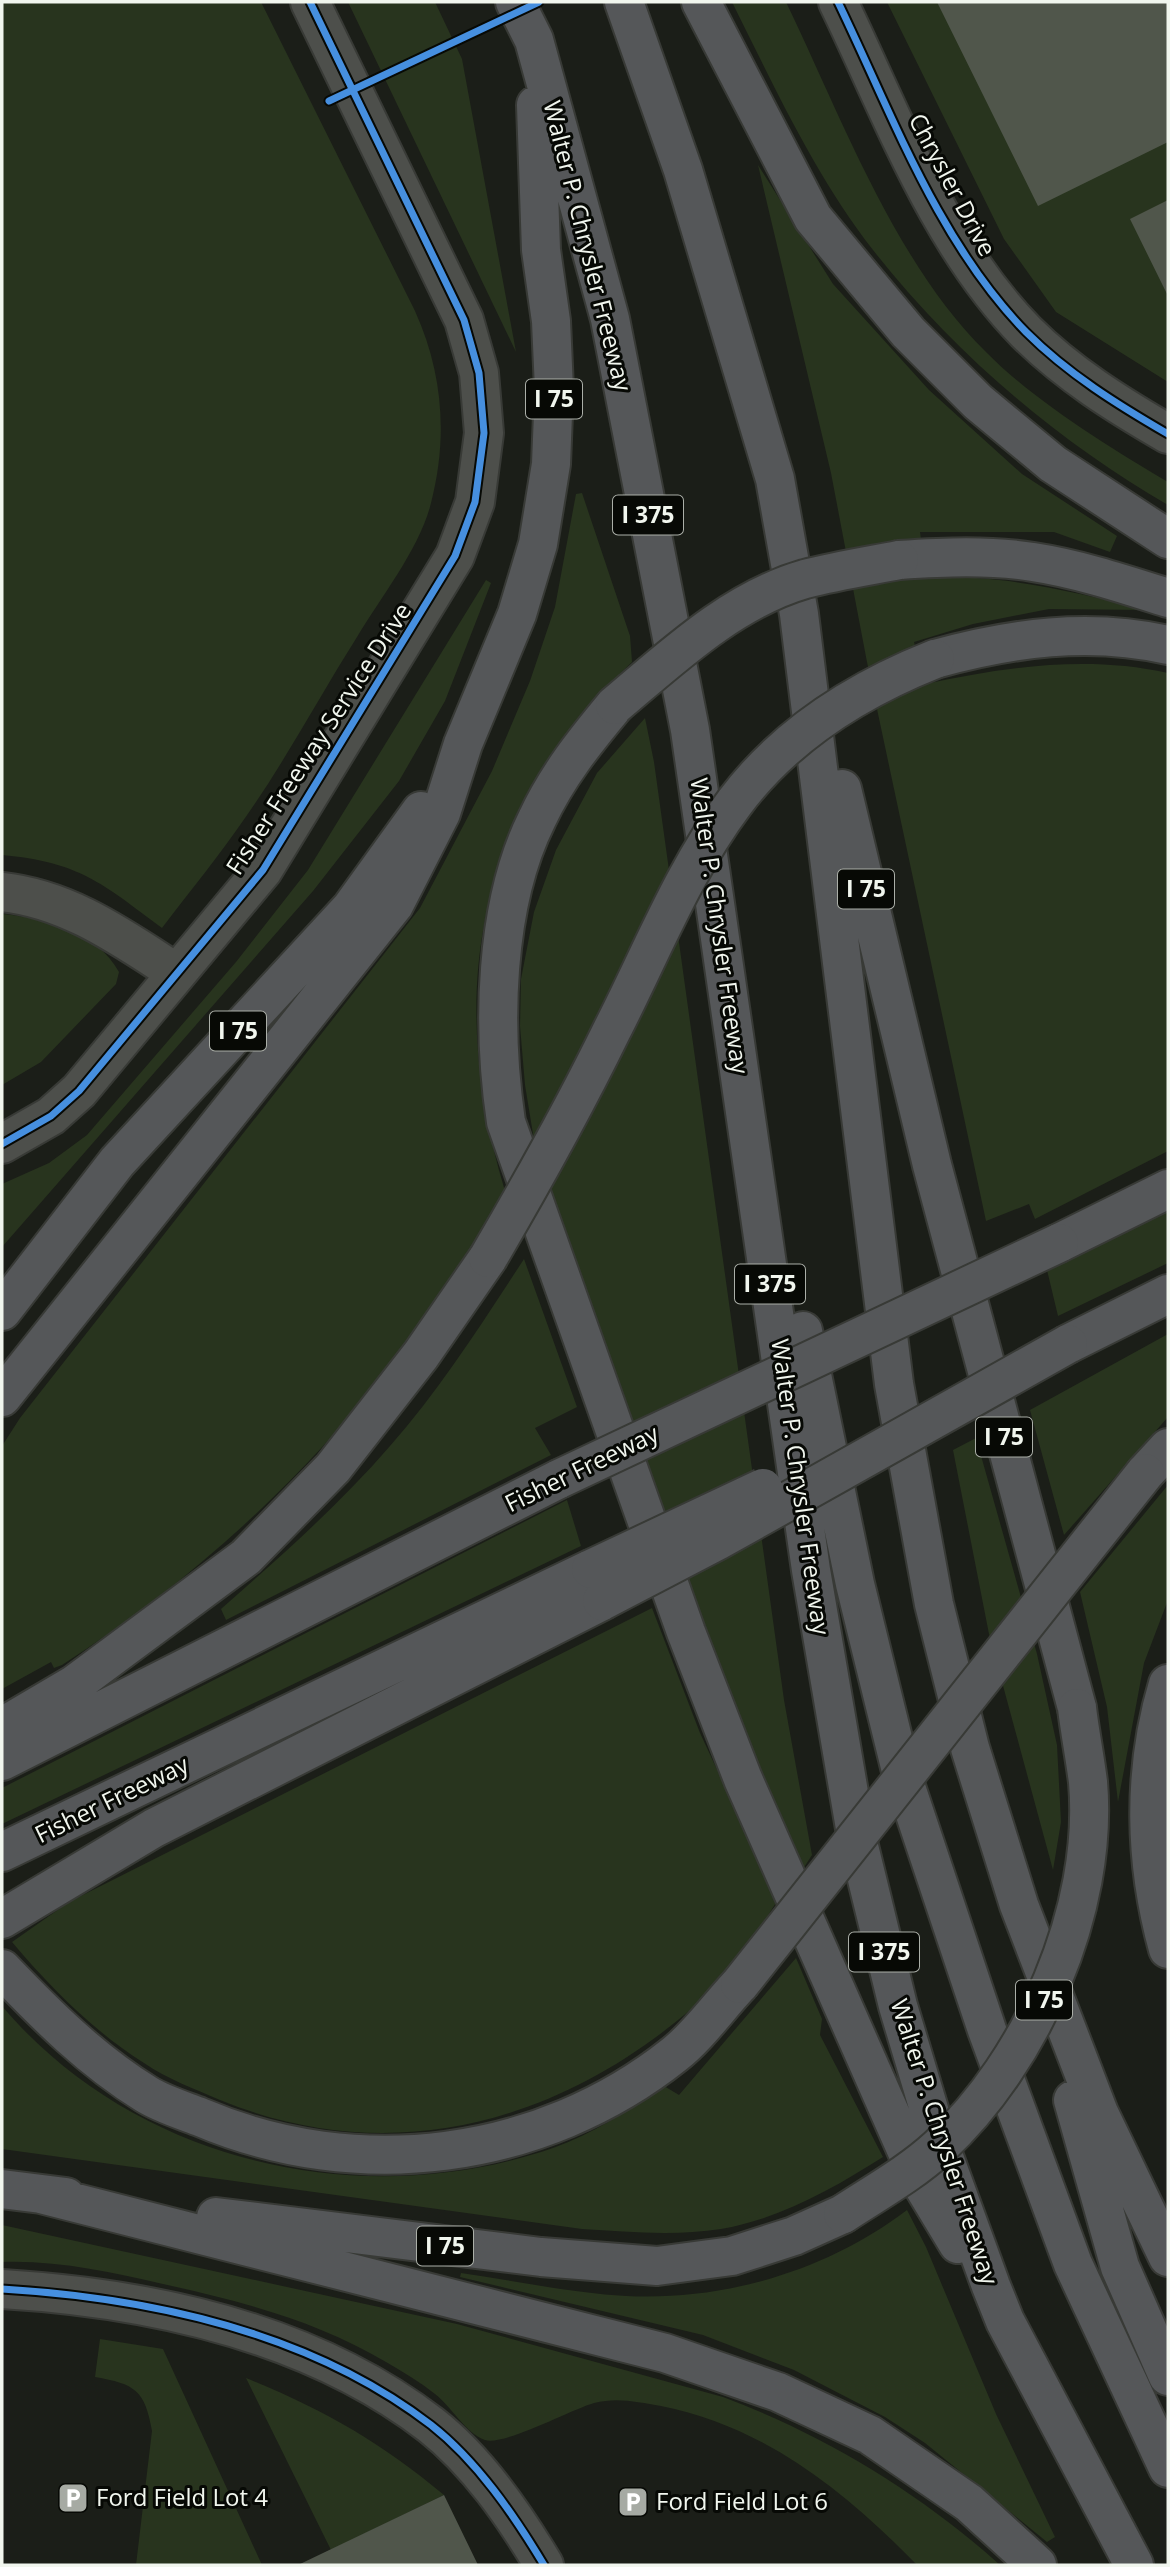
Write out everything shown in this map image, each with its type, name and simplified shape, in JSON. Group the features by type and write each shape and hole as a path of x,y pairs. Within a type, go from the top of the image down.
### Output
{"highway":[{"name":"Walter P. Chrysler Freeway","path":"515,2 534,40 610,319 690,730 811,1570 856,1834 898,2006 932,2121 1005,2321 1134,2565"},
{"name":"I 75","path":"2,2189 541,2257 657,2266 733,2256 793,2236 843,2214 939,2148 980,2103 1035,2021 1069,1940 1086,1852 1088,1784 1077,1709 932,1165 799,614 775,479 683,170 624,2"},
{"path":"701,2 813,219 908,332 978,402 1053,464 1168,539"},
{"name":"I 75","path":"2,1311 117,1162 351,908 463,744 517,614 538,544 551,464 554,375 551,321 541,250 534,40"},
{"path":"1005,2321 919,2181 743,1779 686,1632 506,1122 500,1083 499,991 517,874 535,822 553,787 574,755 615,705 685,645 753,601 803,580 899,560 949,556 1033,561 1092,574 1168,598"},
{"path":"799,614 894,1384 934,1604 970,1748 1019,1905 1120,2267 1168,2376"},
{"path":"2,1727 75,1684 246,1558 332,1468 421,1355 488,1258 552,1149 678,894 735,802 802,733 842,704 935,659 976,648 1050,636 1100,636 1168,645"},
{"path":"2,1397 394,905 441,813 463,744"},
{"path":"730,998 855,1584 902,1775 987,2030 1073,2264 1168,2468"},
{"name":"Fisher Freeway","path":"2,1761 559,1479 1168,1189"},
{"name":"Fisher Freeway","path":"2,1852 596,1585 1168,1294"},
{"path":"2,1969 63,2032 147,2095 236,2133 329,2153 414,2156 500,2143 595,2106 676,2053 740,1984 1157,1460"},
{"path":"2,1919 154,1828 596,1585"},
{"path":"1168,1684 1156,1734 1149,1835 1160,1921 1168,1949"},
{"path":"1019,1905 1099,2113 1168,2257"},
{"path":"41,2194 665,2353 778,2392 870,2435 969,2503 1037,2565"}],"street":[{"name":"Fisher Freeway Service Drive","path":"2,1144 51,1116 79,1091 263,870 440,584 467,529 475,502 484,433 479,373 464,320 310,2"},
{"name":"Chrysler Drive","path":"838,2 945,224 990,291 1056,360 1111,401 1168,434"},
{"path":"2,892 46,900 69,908 176,972"},
{"path":"2,2289 84,2296 143,2306 274,2341 362,2381 433,2427 477,2472 520,2524 544,2565"}],"green space":[{"path":"2,2 261,2 415,311 432,358 437,382 440,454 431,503 418,537 260,796 162,928 105,887 71,869 29,858 2,855"},
{"path":"348,2 435,2 462,59 516,352"},
{"path":"732,2 786,2 872,186 924,276 954,316 986,352 1026,388 1097,439 1168,482 1168,505 1086,452 1009,392 972,359 904,288 832,192 796,130"},
{"path":"887,2 1168,2 1168,382 1056,312 1004,239"},
{"path":"758,165 833,284 929,390 1022,474 1117,536 1110,552 1054,532 920,532 926,577 1011,582 1148,610 1049,609 973,624 914,642 925,684 1046,665 1107,665 1168,673 1168,1151 1035,1219 1029,1204 986,1221 867,662 831,473"},
{"path":"582,493 630,636 632,662 580,719 539,779 508,842 488,907 478,974 477,1044 487,1116 505,1191 402,1353 350,1416 275,1496 194,1569 107,1635 62,1665 54,1668 51,1662 2,1689 2,1446 20,1418 420,908 492,771 530,681 555,607 576,494"},
{"path":"486,580 491,583 445,701 399,781 313,891 2,1247 2,1184 49,1163 87,1135 236,962 308,870"},
{"path":"645,718 654,762 784,1700 812,1855 801,1872 774,1812 614,1392 534,1140 525,1085 520,1026 521,979 534,912 556,850 597,773"},
{"path":"2,914 35,919 68,929 97,946 119,972 116,984 41,1062 2,1085"},
{"path":"1168,1211 1168,1263 1058,1316 1047,1270"},
{"path":"524,1259 577,1407 535,1428 551,1455 226,1620 221,1609 329,1510 409,1424 460,1355"},
{"path":"1168,1334 1168,1417 1064,1535 1030,1410"},
{"path":"976,1438 1037,1654 1057,1745 1061,1822 1053,1870 989,1634 953,1450"},
{"path":"1168,1485 1168,1600 1144,1663 1118,1802 1107,1707 1080,1592"},
{"path":"567,1500 581,1546 2,1824 2,1788"},
{"path":"652,1608 700,1733 778,1900 743,1955 720,1983 666,2029 609,2068 549,2098 487,2120 422,2131 356,2132 288,2122 220,2100 153,2069 107,2037 73,2007 12,1942 69,1902"},
{"path":"796,1958 822,2019 820,2035 883,2157 806,2201 743,2224 687,2232 582,2229 2,2149 2,2006 56,2060 117,2104 184,2137 255,2161 329,2173 405,2176 480,2167 553,2148 596,2129 664,2086 679,2095"},
{"path":"907,2210 926,2247 996,2414 1055,2537 1047,2542 925,2443 885,2417 794,2370 703,2335 460,2277 461,2273 564,2290 626,2296 701,2293 738,2287 810,2265 876,2231"},
{"path":"2,2225 457,2324 723,2397 798,2429 870,2468 937,2514 1000,2565 917,2565 862,2512 801,2466 769,2446 699,2416 661,2406 628,2401 603,2401 507,2438 485,2440 471,2432 441,2399 423,2385 386,2362 333,2335 249,2305 103,2271 63,2265 2,2262"},
{"path":"100,2339 163,2349 262,2565 136,2565 152,2431 146,2406 136,2391 129,2386 95,2377"},
{"path":"246,2378 301,2402 350,2428 397,2458 444,2495 331,2550"}],"building":[{"path":"937,2 1168,2 1168,142 1038,206"},
{"path":"1168,200 1168,296 1130,219"},
{"path":"444,2495 478,2565 298,2565"}],"cycle path":[{"path":"2,1144 51,1116 79,1091 263,870 455,556 475,502 484,433 479,373 464,320 310,2"},
{"path":"329,101 539,2"},
{"path":"838,2 919,175 942,218 995,297 1026,332 1059,362 1112,400 1168,434"},
{"path":"2,2289 115,2301 171,2311 281,2343 334,2366 384,2393 448,2439 494,2490 544,2565"}],"place":[{"name":"Ford Field Lot 4","path":"73,2498"},
{"name":"Ford Field Lot 6","path":"633,2502"}]}
